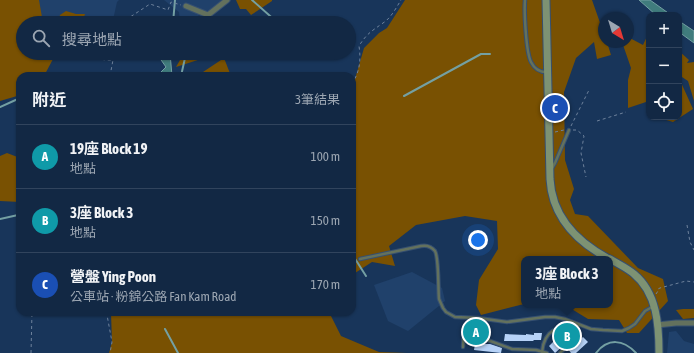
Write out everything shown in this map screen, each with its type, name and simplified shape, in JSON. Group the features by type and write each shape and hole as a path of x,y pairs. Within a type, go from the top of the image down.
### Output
{"main road":[{"path":"546,0 550,184 553,198 563,220 574,234 583,243 605,256"},
{"path":"613,261 639,278 648,291 654,306 658,325 659,353"}],"street":[{"path":"186,6 208,15 227,0"},
{"path":"658,325 694,323"}],"lane":[{"path":"525,0 525,15 530,59 533,66 538,70 548,72"},
{"path":"550,168 555,163 569,130"},
{"path":"360,259 421,246 430,246 436,252 437,257 440,304 442,308 450,315 461,318 478,318 507,322 545,317 565,319 597,330 626,330 635,324 645,311 654,306"},
{"path":"542,352 544,339 550,333 565,326 580,325"},
{"path":"464,328 464,347"},
{"path":"560,353 578,336"},
{"path":"464,339 482,338 512,349 547,353"}],"path":[{"path":"168,0 186,6"},
{"path":"356,76 361,60 359,46 377,26 383,24 401,0"},
{"path":"132,16 150,4 168,10 171,2"},
{"path":"101,60 113,60 111,72"},
{"path":"586,177 581,153 584,136 577,130 569,130 589,90"},
{"path":"597,120 626,112"},
{"path":"555,132 564,130"},
{"path":"687,225 690,242 694,250"},
{"path":"656,295 658,289 660,288 686,281 694,282"},
{"path":"31,353 32,316"},
{"path":"107,316 112,342 110,353"}],"shaded area":[{"path":"0,0 39,0 42,16 16,16 16,60 52,60 46,72 16,72 16,96 0,101"},
{"path":"38,0 119,0 117,2 114,16 40,16"},
{"path":"164,0 229,0 210,16 179,16 179,12"},
{"path":"236,0 272,1 251,15 246,9 240,9"},
{"path":"405,0 592,0 598,17 598,48 609,48 611,55 597,59 594,42 576,58 564,92 565,160 574,189 570,200 575,214 588,216 638,268 663,279 668,301 639,333 627,333 619,320 588,319 570,308 613,308 613,256 521,256 521,305 481,315 476,305 479,280 498,249 497,221 465,216 416,225 389,246 395,266 372,262 356,272 356,76 364,48 379,33 387,28"},
{"path":"639,0 650,0 667,12 653,12"},
{"path":"66,11 76,14 85,14 84,16 60,15"},
{"path":"682,23 694,31 694,43 682,34"},
{"path":"646,38 646,102 628,108 628,80 631,68 624,48 634,48 634,40 643,45"},
{"path":"682,54 689,60 687,63 694,62 694,101 688,81 682,77"},
{"path":"161,60 171,60 172,72 161,72 166,67"},
{"path":"180,60 198,60 176,67"},
{"path":"221,60 225,60 229,72 203,72"},
{"path":"682,85 693,109 682,116"},
{"path":"7,153 16,156 16,202 0,201 0,156"},
{"path":"412,272 442,288 445,301 408,331 388,321 374,285"},
{"path":"694,309 694,318 683,319 676,310"},
{"path":"111,316 331,316 341,336 379,352 407,353 109,353 112,342"},
{"path":"676,331 684,341 694,344 694,353 667,353 669,332"}],"building":[{"path":"480,328 480,335 472,336 472,329"},
{"path":"568,331 573,337 555,353 549,346 558,337 559,339"},
{"path":"534,333 542,333 541,340 504,341 505,334 534,335"},
{"path":"583,337 588,342 576,353 571,353 568,349"},
{"path":"475,344 490,344 502,348 501,353 474,350"}],"waterway":[{"path":"174,16 175,0"},
{"path":"252,0 270,16"},
{"path":"404,96 481,54 490,54"},
{"path":"182,72 185,60"},
{"path":"0,107 16,100"},
{"path":"0,219 16,215"},
{"path":"356,260 366,276"},
{"path":"165,329 178,353"},
{"path":"596,353 605,345 616,342 626,345 636,353"}],"place":[{"name":"營盤 Ying Poon","path":"555,108"},
{"name":"19座 Block 19","path":"476,332"},
{"name":"3座 Block 3","path":"567,336"}]}
